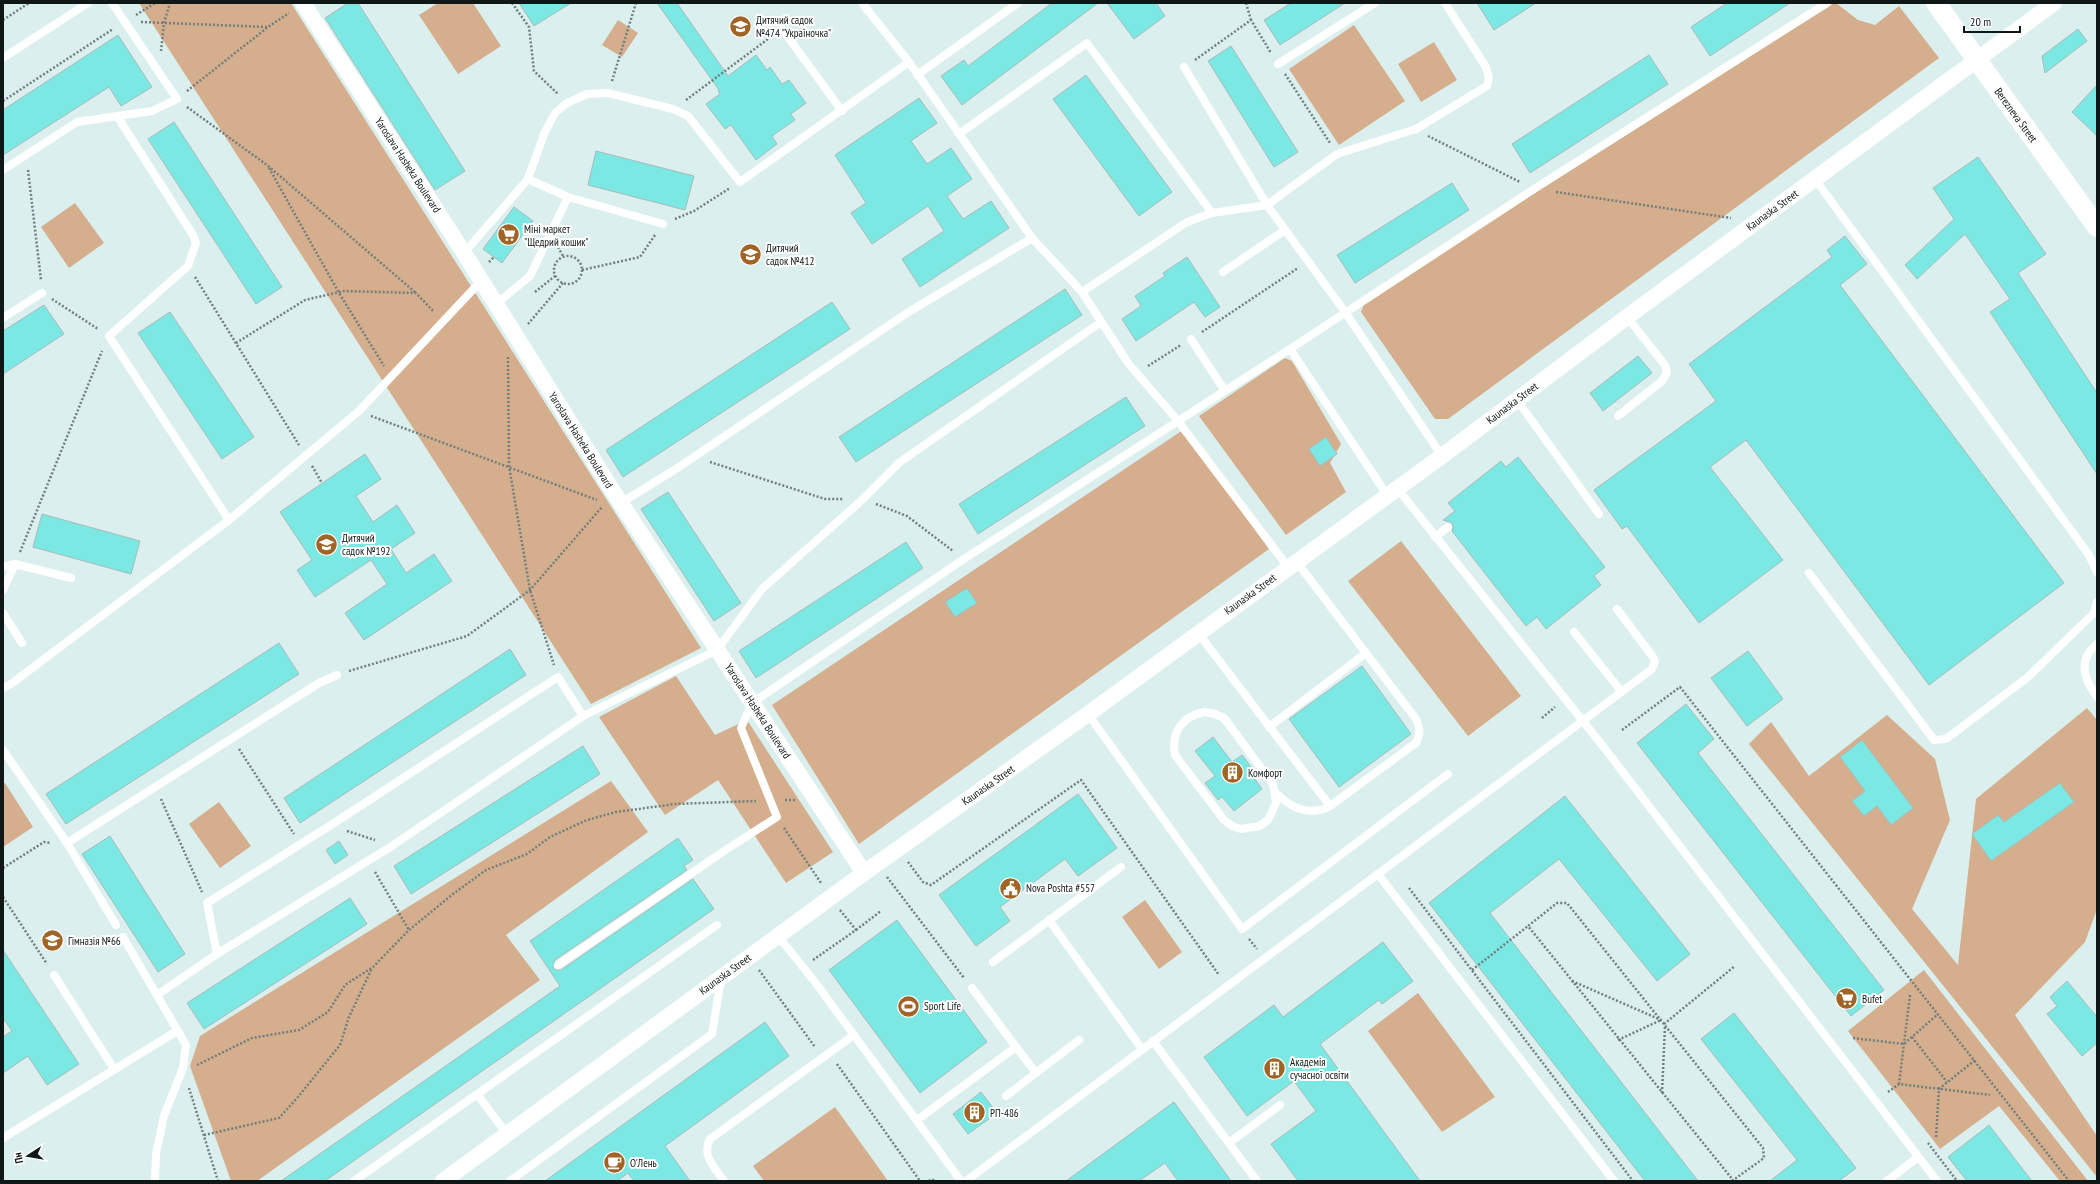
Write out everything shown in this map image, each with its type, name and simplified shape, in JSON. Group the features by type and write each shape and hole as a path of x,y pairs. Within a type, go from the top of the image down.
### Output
{"street":[{"name":"Berezneva Street","path":"1936,3 2097,226"},
{"name":"Kaunaska Street","path":"443,1181 864,873 1088,714 1442,456 1627,317 2054,3"},
{"name":"Yaroslava Hasheka Boulevard","path":"305,4 464,253 613,500 717,650 864,873"}],"lane":[{"path":"3,58 88,3"},
{"path":"3,170 77,122 152,111 177,99 112,3"},
{"path":"862,3 909,62 1032,238 1082,292 1100,322 1137,373 1178,421 1292,564 1366,653 1416,719 1420,727 1420,736 1410,748 1330,806 1318,811 1298,809 1287,804 1276,793 1273,784 1224,718 1210,713 1195,714 1186,719 1179,726 1174,735 1173,745 1175,755 1224,820 1232,826 1251,828 1264,823 1273,812 1276,793"},
{"path":"918,75 1018,3"},
{"path":"1278,64 1375,3"},
{"path":"1082,292 1187,222 1212,213 1267,205 1337,154 1416,130 1482,90 1487,86 1489,78 1486,67 1445,3"},
{"path":"558,966 721,853 777,817 741,728 752,703 964,559 1290,349 1534,189 1827,3"},
{"path":"782,29 842,111"},
{"path":"959,134 1087,43 1212,213"},
{"path":"464,253 528,179 544,134 555,113 567,103 587,94 608,93 673,109 688,116 740,182 909,62"},
{"path":"1184,67 1267,205 1345,312 1442,456"},
{"path":"118,116 195,239 188,266 109,336 229,520"},
{"path":"528,179 568,197 663,224"},
{"path":"1815,179 2089,555 2097,572"},
{"path":"495,305 530,276 568,197"},
{"path":"1223,272 1285,230"},
{"path":"613,500 679,467 907,313 1032,238"},
{"path":"3,688 11,684 229,520 359,411 481,281"},
{"path":"3,318 42,293"},
{"path":"1618,416 1662,381 1667,372 1665,365 1627,317"},
{"path":"157,995 217,954 392,846 584,716 717,650 762,589 863,499 900,462 1100,322"},
{"path":"1191,339 1225,391"},
{"path":"1290,349 1392,492 1435,538 1583,721 1936,1181"},
{"path":"1517,400 1599,514"},
{"path":"1435,538 1448,527"},
{"path":"3,590 15,564"},
{"path":"3,567 15,564 71,578"},
{"path":"1809,573 1934,740 1946,739 2028,677 2094,613 2097,602"},
{"path":"966,1181 1652,668 1655,661 1616,609"},
{"path":"3,613 22,643"},
{"path":"1574,632 1622,691"},
{"path":"1198,633 1330,806"},
{"path":"2097,644 2086,656 2083,668 2085,680 2097,697"},
{"path":"1269,727 1366,653"},
{"path":"67,843 319,683 337,675"},
{"path":"217,954 207,903 331,825 558,677 584,716"},
{"path":"1088,714 1242,929 1448,774"},
{"path":"3,750 67,843 116,925"},
{"path":"993,962 1121,867"},
{"path":"1378,874 1614,1181"},
{"path":"1049,920 1142,1049"},
{"path":"354,1181 717,925"},
{"path":"778,936 854,1035 961,1181"},
{"path":"123,937 186,1045 183,1068 164,1116 156,1154 155,1181"},
{"path":"54,975 114,1068"},
{"path":"510,1181 712,1034 722,977"},
{"path":"972,988 1036,1073"},
{"path":"3,1138 114,1068 177,1031"},
{"path":"724,1181 708,1159 706,1145 710,1139 854,1035"},
{"path":"1006,1096 1079,1040"},
{"path":"1153,1041 1257,1181"},
{"path":"917,1120 1016,1047"},
{"path":"477,1094 507,1134"},
{"path":"1229,1143 1280,1105"},
{"path":"1887,1181 1918,1157"}],"path":[{"path":"3,20 29,3"},
{"path":"3,101 155,3"},
{"path":"159,73 164,23 170,3"},
{"path":"512,3 529,27 534,71 567,103"},
{"path":"608,93 636,3"},
{"path":"1246,3 1251,20"},
{"path":"283,17 268,27 177,99 267,165 416,293 442,321"},
{"path":"125,22 268,27"},
{"path":"673,109 782,29"},
{"path":"1416,130 1534,189 1733,219"},
{"path":"15,564 109,336 42,293 26,155"},
{"path":"267,165 339,293 391,376"},
{"path":"563,256 575,257 581,265 580,277 572,284 563,283 556,279 554,274 554,264 563,256"},
{"path":"1137,373 1308,261"},
{"path":"188,266 322,483"},
{"path":"516,338 563,283"},
{"path":"236,343 305,300 339,293 372,291 416,293"},
{"path":"508,356 509,466 530,590 558,677"},
{"path":"337,675 467,636 530,590 613,500 509,466 359,411"},
{"path":"679,467 712,462 825,499 863,499 907,516 964,559"},
{"path":"1622,730 1680,686 2069,1181"},
{"path":"233,739 301,844"},
{"path":"908,862 923,882 931,885 1081,780 1223,980"},
{"path":"156,787 207,903"},
{"path":"784,800 815,799"},
{"path":"218,1181 183,1068 196,1066 252,1038 299,1030 328,1012 345,985 372,967 409,930 453,894 486,870 527,854 550,837 587,820 616,812 675,804 760,801"},
{"path":"777,817 831,897 856,930"},
{"path":"331,825 392,846"},
{"path":"3,868 44,842 67,843"},
{"path":"369,861 409,930"},
{"path":"887,877 972,988"},
{"path":"1409,888 1633,1181"},
{"path":"3,897 54,975"},
{"path":"1472,970 1557,903 1567,903 1763,1148 1764,1158 1732,1181 1528,926"},
{"path":"813,960 881,911"},
{"path":"1662,1093 1664,1025 1734,966"},
{"path":"204,1135 278,1118 298,1097 340,1045 350,1017 372,967"},
{"path":"759,969 817,1049 828,1053 920,1181"},
{"path":"1571,980 1661,1020"},
{"path":"1899,1084 1910,995"},
{"path":"1853,1038 1904,1044 1938,1014"},
{"path":"1618,1040 1661,1020"},
{"path":"1912,1037 1947,1082"},
{"path":"1936,1136 1939,1089 1975,1060"},
{"path":"1888,1092 1899,1084 1990,1095"},
{"path":"1928,1143 1957,1181"},
{"path":"929,1181 932,1179 934,1181"}],"shaded area":[{"path":"139,3 291,3 701,648 591,704"},
{"path":"438,3 473,3 501,46 458,74 419,15"},
{"path":"1834,3 1858,20 1875,25 1899,6 1939,58 1448,419 1435,419 1361,312 1365,301"},
{"path":"618,20 638,33 622,57 602,45"},
{"path":"1354,25 1405,101 1339,145 1289,69"},
{"path":"1434,42 1457,80 1421,102 1398,64"},
{"path":"75,203 104,243 69,268 41,227"},
{"path":"1285,358 1292,361 1341,444 1330,463 1346,492 1286,535 1199,416"},
{"path":"1183,430 1269,549 859,844 772,705"},
{"path":"1401,541 1521,696 1468,736 1348,581"},
{"path":"676,676 715,735 747,720 833,852 786,883 718,780 665,815 599,717"},
{"path":"2087,708 2097,720 2097,909 2085,942 2015,1015 2097,1136 2097,1177 1749,744 1771,722 1809,776 1887,715 1935,759 1950,820 1912,909 1958,965 1976,799"},
{"path":"611,781 648,832 506,935 540,980 257,1181 231,1181 190,1066 200,1036"},
{"path":"5,783 33,827 3,847 3,784"},
{"path":"219,802 251,846 220,868 189,824"},
{"path":"1145,900 1182,952 1159,969 1122,917"},
{"path":"1924,970 2088,1181 2060,1181 1999,1106 1940,1149 1848,1031"},
{"path":"1418,993 1495,1097 1442,1132 1368,1031"},
{"path":"835,1107 888,1181 764,1181 753,1166"}],"building":[{"path":"348,3 358,3 465,171 435,190 325,18"},
{"path":"519,3 571,3 534,26"},
{"path":"657,3 677,3 728,76 756,55 767,70 770,67 782,84 789,80 806,103 791,114 795,120 772,136 777,144 756,160 731,125 725,129 706,104 720,94 718,91 719,90"},
{"path":"1052,3 1098,3 962,105 941,76 964,60 968,66"},
{"path":"1107,3 1156,3 1165,16 1134,39"},
{"path":"1291,3 1345,3 1280,45 1264,20"},
{"path":"1477,3 1536,3 1494,30"},
{"path":"1727,3 1790,3 1710,56 1691,27"},
{"path":"2078,29 2087,41 2045,73 2042,56"},
{"path":"118,35 152,87 121,106 109,87 3,155 3,110"},
{"path":"1231,46 1298,152 1274,167 1208,61"},
{"path":"1649,55 1668,84 1530,173 1512,144"},
{"path":"1086,75 1172,192 1139,216 1053,99"},
{"path":"2097,85 2097,136 2072,112"},
{"path":"919,98 937,123 911,141 927,164 951,148 972,179 947,196 963,219 991,201 1009,228 920,287 902,259 944,231 928,206 872,244 851,213 866,203 835,155"},
{"path":"174,122 282,287 256,304 148,139"},
{"path":"596,151 694,176 685,210 588,185"},
{"path":"1978,157 2046,254 2018,273 2097,393 2097,474 1990,312 2010,299 1965,234 1917,279 1905,265 1954,219 1933,188"},
{"path":"1452,183 1469,210 1355,283 1337,255"},
{"name":"Міні маркет \"Щедрий кошик\"","path":"514,207 533,221 502,263 483,249"},
{"path":"1845,236 1867,264 1840,285 2064,583 1929,685 1746,440 1710,467 1783,560 1699,623 1627,526 1622,529 1594,490 1716,401 1689,364 1832,257 1827,250"},
{"path":"1187,257 1220,307 1205,317 1194,302 1136,341 1122,319 1141,306 1135,296 1165,276 1163,273"},
{"path":"1065,289 1082,315 856,462 839,437"},
{"path":"832,302 850,329 623,477 606,450"},
{"path":"44,305 64,334 3,374 3,331"},
{"path":"170,312 254,437 222,459 138,333"},
{"path":"1638,356 1652,373 1603,411 1590,393"},
{"path":"1126,397 1145,426 978,534 959,504"},
{"path":"1326,437 1337,454 1320,466 1309,449"},
{"path":"365,454 381,479 356,496 373,522 397,505 415,533 391,549 406,573 434,554 452,581 364,640 345,613 387,584 371,560 315,597 297,570 312,560 280,512"},
{"path":"1518,457 1605,567 1594,576 1601,585 1546,629 1537,617 1526,626 1452,531 1452,523 1443,520 1455,511 1448,503 1501,461 1506,467"},
{"path":"668,492 741,603 714,621 641,509"},
{"path":"42,514 140,541 131,574 33,547"},
{"path":"906,542 923,568 756,678 739,651"},
{"path":"967,588 977,603 955,617 945,602"},
{"path":"279,643 299,674 66,824 46,794"},
{"path":"510,649 526,675 300,823 284,798"},
{"path":"1748,651 1783,699 1747,726 1711,678"},
{"path":"1362,666 1411,734 1339,787 1289,719"},
{"path":"1686,704 1714,739 1698,753 1884,990 1851,1016 1637,743"},
{"name":"Комфорт","path":"1213,737 1232,762 1242,755 1255,772 1251,774 1262,789 1234,811 1222,797 1218,800 1205,783 1215,776 1195,751"},
{"path":"1862,740 1913,808 1891,825 1877,806 1864,816 1852,801 1865,791 1840,757"},
{"path":"583,746 600,774 411,894 394,866"},
{"path":"2060,783 2074,802 1991,861 1972,834 1998,815 2004,822"},
{"path":"1078,794 1117,848 1078,876 1065,859 1000,907 1010,921 976,946 939,895"},
{"path":"1565,796 1690,954 1657,981 1559,859 1490,913 1698,1181 1645,1181 1429,903"},
{"path":"110,836 185,954 158,972 82,854"},
{"path":"678,838 693,860 684,866 687,870 555,960 553,968 556,970 561,970 693,879 714,909 325,1181 281,1181 560,986 530,941"},
{"path":"339,841 348,855 335,864 326,850"},
{"path":"350,898 367,924 204,1029 187,1003"},
{"path":"897,920 987,1042 920,1093 829,970"},
{"name":"Академія сучасної освіти","path":"1383,942 1413,981 1382,1004 1379,1000 1320,1044 1420,1181 1298,1181 1271,1144 1316,1111 1294,1081 1247,1116 1204,1057 1274,1005 1283,1017"},
{"path":"3,950 79,1064 47,1085 28,1056 3,1073 3,1037 12,1031 3,1018"},
{"path":"2067,981 2097,1017 2097,1043 2082,1056 2047,1014 2057,1006 2050,997"},
{"path":"1734,1013 1856,1168 1839,1181 1770,1181 1797,1160 1701,1039"},
{"path":"765,1022 789,1056 665,1146 690,1181 634,1181 628,1173 617,1181 545,1181"},
{"name":"РП-486","path":"981,1092 997,1113 968,1134 953,1114"},
{"path":"1174,1102 1231,1181 1178,1181 1165,1163 1139,1181 1066,1181"},
{"path":"1989,1125 2032,1181 1967,1181 1948,1157"}],"place":[{"name":"Дитячий садок №474 \"Україночка\"","path":"741,26"},
{"name":"Міні маркет \"Щедрий кошик\"","path":"508,235"},
{"name":"Дитячий садок №412","path":"750,254"},
{"name":"Дитячий садок №192","path":"327,544"},
{"name":"Комфорт","path":"1233,773"},
{"name":"Nova Poshta #557","path":"1010,888"},
{"name":"Гімназія №66","path":"53,941"},
{"name":"Bufet","path":"1847,999"},
{"name":"Sport Life","path":"908,1006"},
{"name":"Академія сучасної освіти","path":"1275,1068"},
{"name":"РП-486","path":"975,1113"},
{"name":"О'Лень","path":"615,1163"}]}
